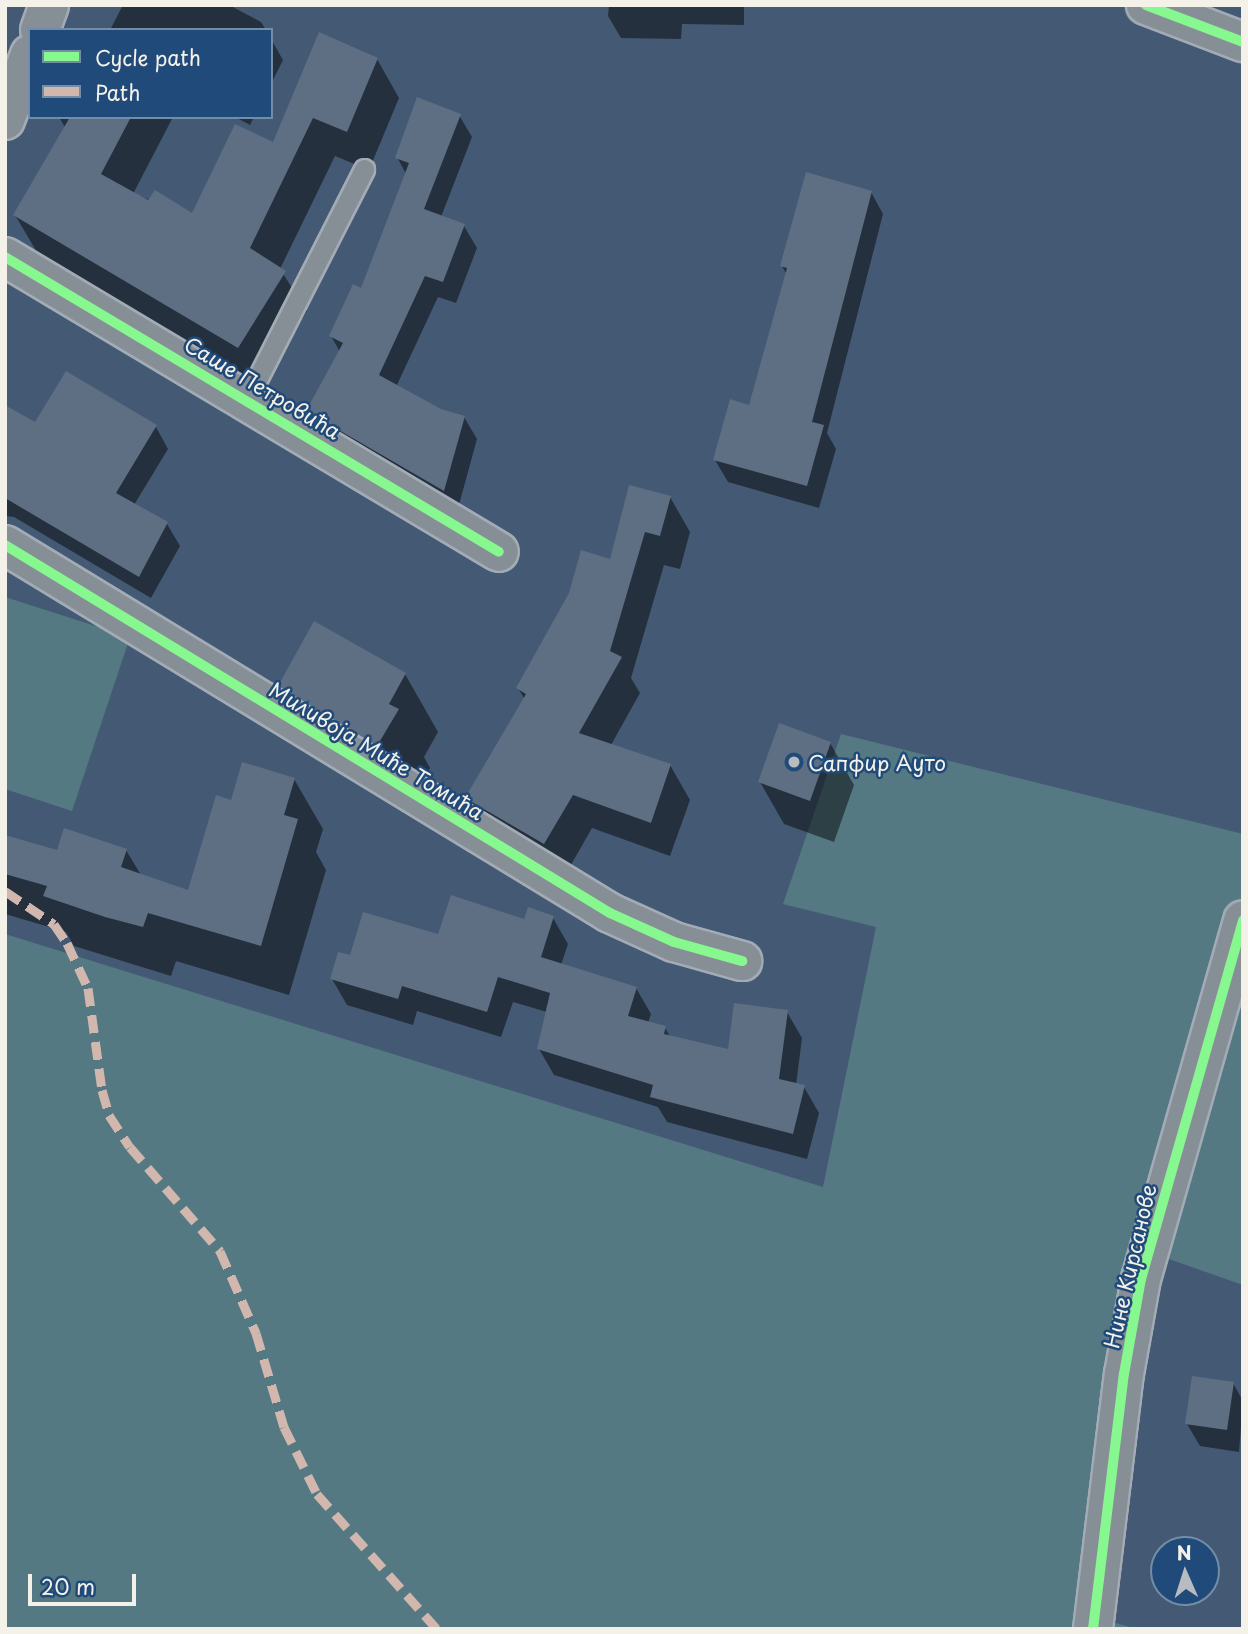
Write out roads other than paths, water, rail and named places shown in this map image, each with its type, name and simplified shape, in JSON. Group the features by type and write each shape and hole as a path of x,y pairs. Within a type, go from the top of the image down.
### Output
{"street":[{"path":"41,28 49,5"},
{"path":"1146,5 1243,42"},
{"path":"7,111 28,60"},
{"name":"Саше Петровића","path":"5,257 247,399 499,552"},
{"name":"Миливоја Миће Томића","path":"5,545 610,913 674,942 742,961"},
{"name":"Нине Кирсанове","path":"1093,1629 1124,1374 1141,1279 1243,920"}],"lane":[{"name":"Саше Петровића","path":"247,399 364,169"}],"place":[{"name":"Сапфир Ауто","path":"794,762"}]}
